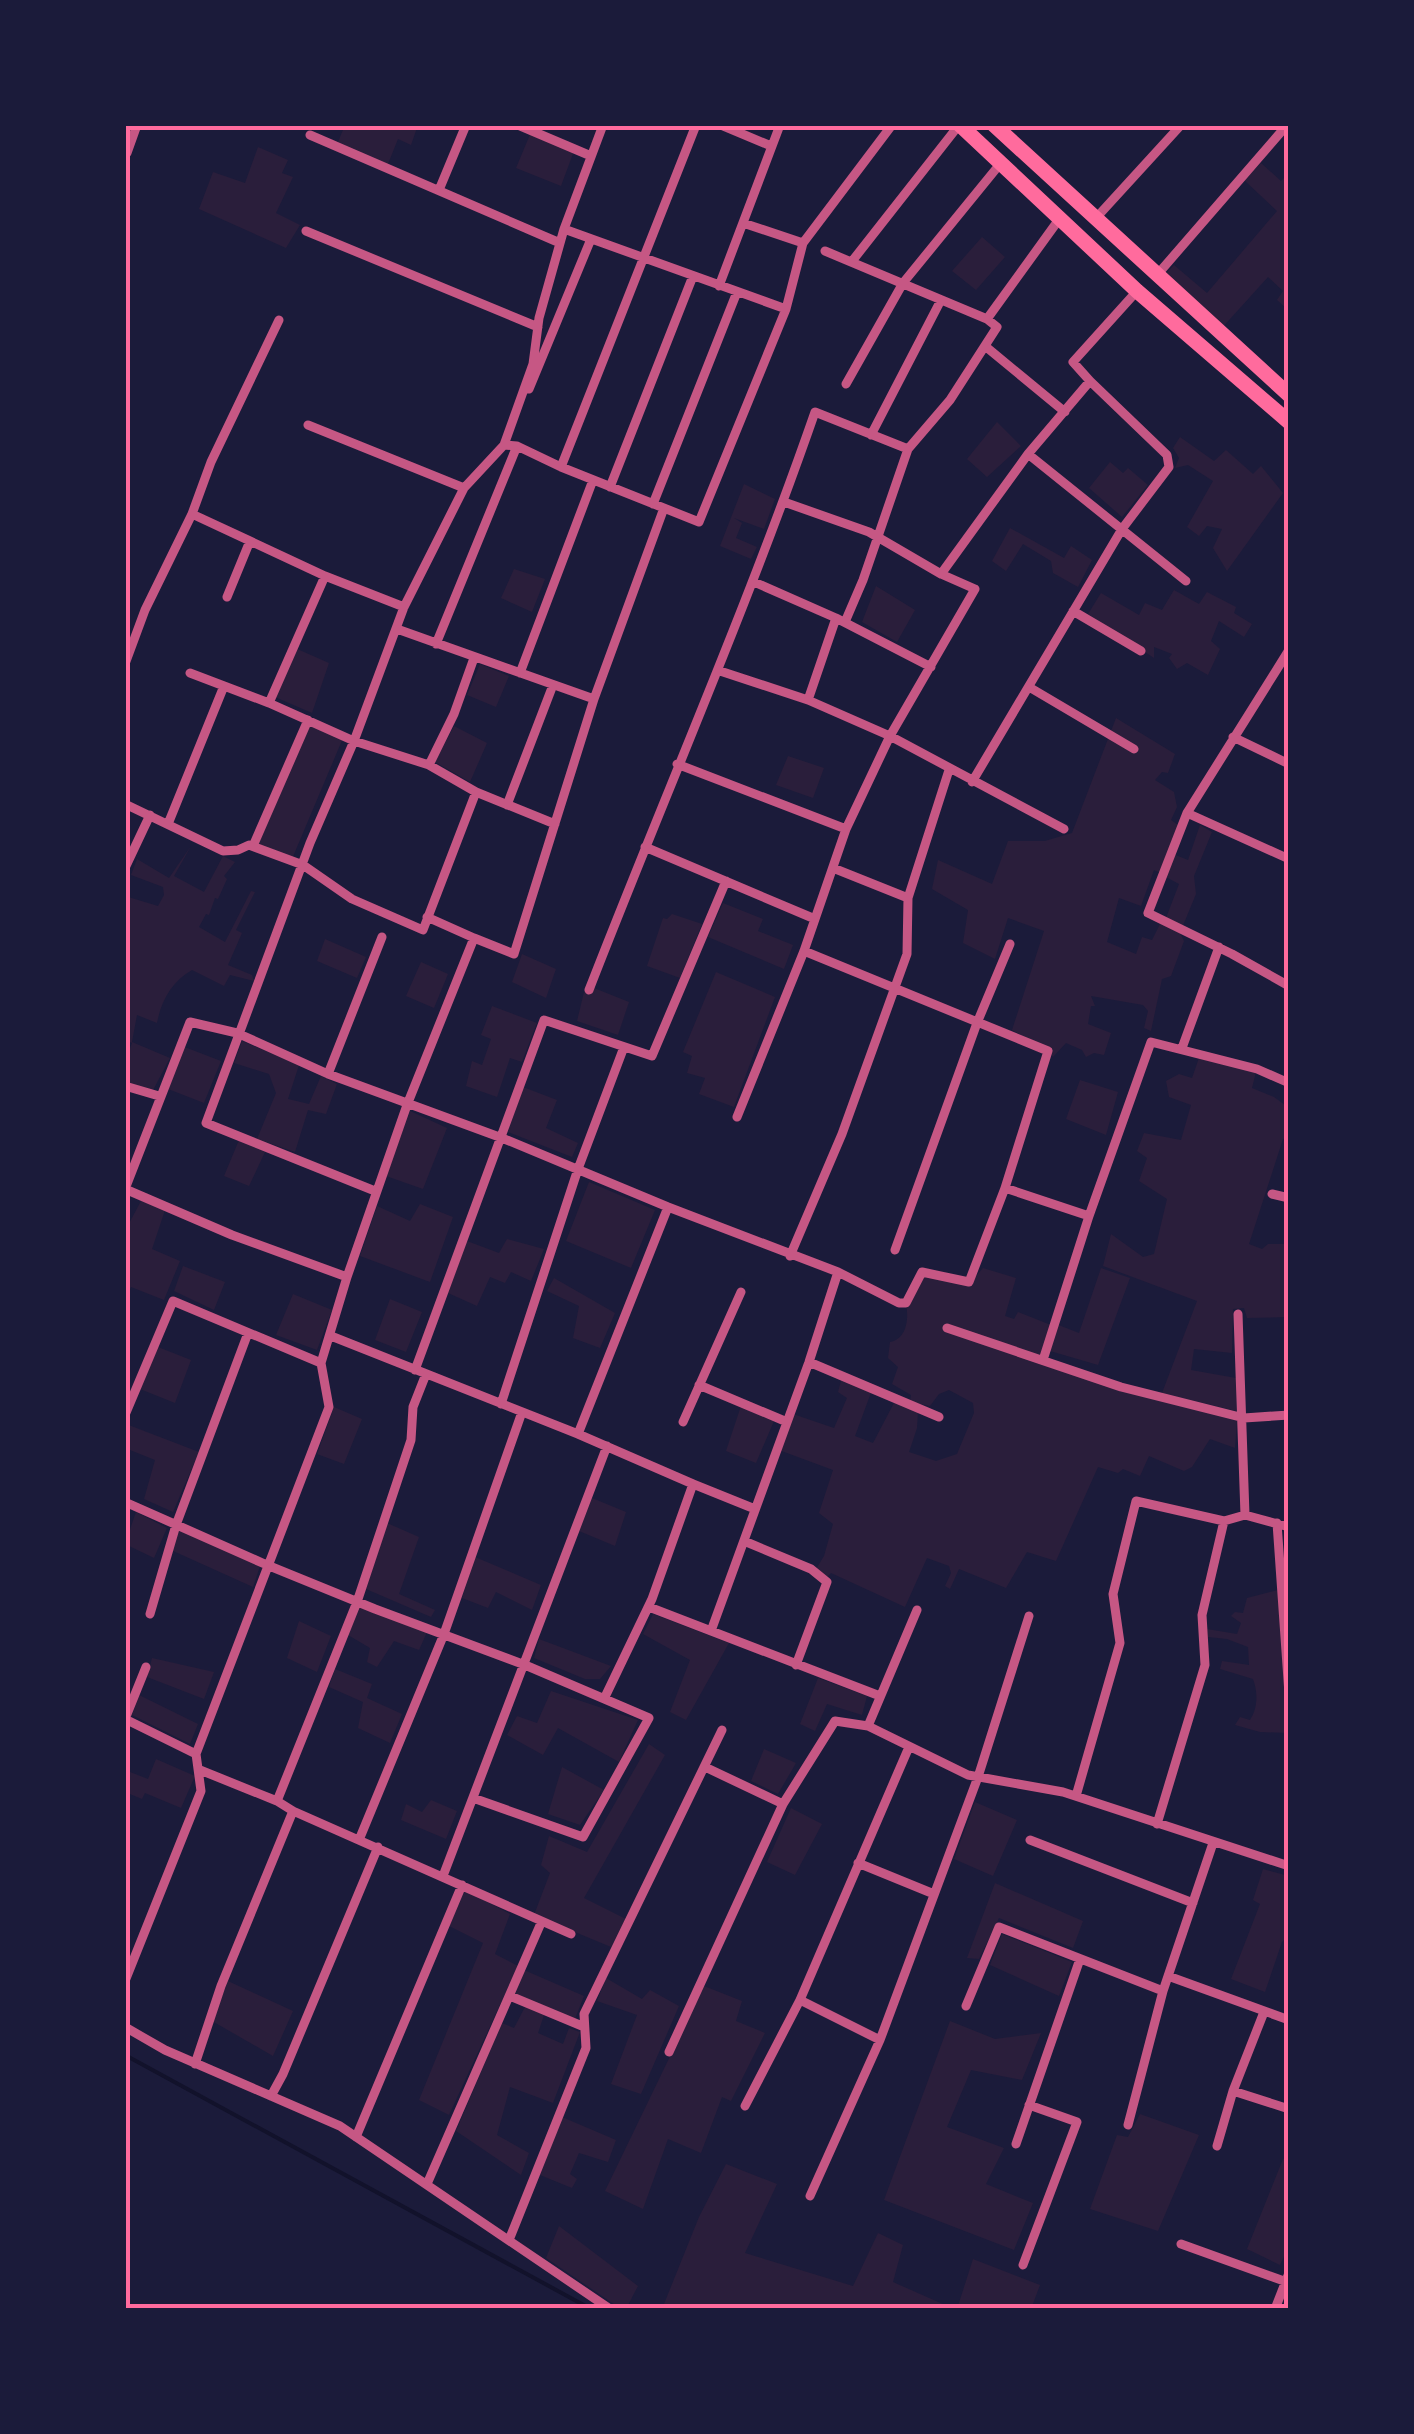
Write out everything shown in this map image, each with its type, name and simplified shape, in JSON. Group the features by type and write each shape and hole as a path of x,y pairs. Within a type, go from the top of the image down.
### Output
{"highway":[{"path":"960,125 1136,288 1289,422"},
{"path":"994,125 1289,395"},
{"path":"1136,288 1153,272"}],"street":[{"path":"127,153 138,125"},
{"path":"438,190 466,125"},
{"path":"518,125 591,156"},
{"path":"375,1192 206,1123 404,607 464,488 504,445 533,364 538,327 564,229 604,125"},
{"path":"561,468 696,125"},
{"path":"721,125 772,146"},
{"path":"719,286 780,125"},
{"path":"504,445 516,446 561,468 699,522 786,309 802,243 892,125"},
{"path":"852,260 960,125"},
{"path":"1096,218 1182,125"},
{"path":"1153,272 1287,125"},
{"path":"310,134 560,242"},
{"path":"846,384 903,282 1000,164"},
{"path":"987,319 1060,218"},
{"path":"743,222 802,243"},
{"path":"564,229 786,309"},
{"path":"306,231 538,327"},
{"path":"518,409 538,372 591,239"},
{"path":"808,700 840,620 863,580 908,449 950,400 997,327 987,319 825,250"},
{"path":"610,487 694,276"},
{"path":"972,782 1122,530 1170,467 1170,461 1073,362 1136,288"},
{"path":"653,504 737,292"},
{"path":"871,434 941,300"},
{"path":"125,664 211,462 279,320"},
{"path":"985,346 1065,412"},
{"path":"941,574 1028,454 1090,381"},
{"path":"589,990 678,764 720,671 814,412 908,449"},
{"path":"308,425 464,488"},
{"path":"436,644 516,446"},
{"path":"1028,454 1186,581"},
{"path":"520,673 593,480"},
{"path":"738,1118 804,951 846,829 890,736 975,590 876,536 784,502"},
{"path":"427,917 514,954 594,699 664,508"},
{"path":"192,514 325,576 404,607"},
{"path":"227,597 250,541"},
{"path":"269,703 325,576"},
{"path":"754,582 931,667"},
{"path":"1073,610 1141,651"},
{"path":"397,629 594,699"},
{"path":"1289,650 1187,813 1148,913 1289,986"},
{"path":"428,765 454,714 474,658"},
{"path":"720,671 808,700 890,736 1064,829"},
{"path":"190,673 354,741 428,765 476,792 555,824"},
{"path":"507,804 553,685"},
{"path":"168,824 224,686"},
{"path":"1028,687 1134,749"},
{"path":"252,846 308,720"},
{"path":"1233,737 1289,764"},
{"path":"678,764 846,829"},
{"path":"790,1256 842,1134 907,954 908,898 949,770"},
{"path":"125,804 222,851 252,846 303,865 352,899 423,930 476,792"},
{"path":"1187,813 1289,859"},
{"path":"125,868 150,815"},
{"path":"645,847 815,918"},
{"path":"833,868 908,898"},
{"path":"415,1370 544,1020 652,1056 726,881"},
{"path":"328,1074 382,937"},
{"path":"125,1981 201,1791 196,1754 329,1407 320,1363 346,1277 407,1105 474,938"},
{"path":"895,1250 977,1023 1010,944"},
{"path":"1182,1048 1219,948"},
{"path":"346,1277 232,1235 125,1189 190,1022 237,1034 328,1074 502,1138 838,1272 902,1304 922,1272 969,1282 1005,1188 1048,1051 804,951"},
{"path":"1043,1360 1150,1042 1256,1069 1289,1083"},
{"path":"501,1404 578,1169 624,1047"},
{"path":"125,1086 159,1096"},
{"path":"1005,1188 1089,1216"},
{"path":"1272,1194 1289,1198"},
{"path":"578,1434 668,1207"},
{"path":"711,1631 838,1272"},
{"path":"683,1422 741,1292"},
{"path":"125,1415 174,1300 320,1363"},
{"path":"1238,1314 1246,1515"},
{"path":"948,1328 1121,1386 1244,1418 1289,1414"},
{"path":"150,1614 176,1525 248,1334"},
{"path":"331,1336 756,1509"},
{"path":"809,1362 939,1417"},
{"path":"277,1801 357,1602 410,1440 413,1407 426,1374"},
{"path":"700,1385 787,1422"},
{"path":"359,1840 444,1634 522,1412"},
{"path":"443,1876 606,1446"},
{"path":"604,1699 649,1606 693,1484"},
{"path":"125,1502 357,1602 525,1665 649,1718 583,1837 473,1798"},
{"path":"1076,1796 1120,1643 1113,1594 1136,1502 1224,1521 1246,1515 1289,1527"},
{"path":"1157,1824 1205,1665 1202,1615 1224,1521"},
{"path":"1276,1524 1289,1694"},
{"path":"744,1542 811,1569 827,1582 796,1665"},
{"path":"649,1606 880,1696"},
{"path":"868,1726 917,1610"},
{"path":"810,2196 880,2040 978,1777 1029,1616"},
{"path":"146,1666 125,1719 196,1754"},
{"path":"669,2052 783,1804 835,1721 868,1726 968,1775 1076,1796 1289,1866"},
{"path":"509,2240 586,2048 584,2014 722,1730"},
{"path":"745,2106 800,2000 909,1746"},
{"path":"705,1767 783,1804"},
{"path":"200,1770 571,1934"},
{"path":"195,2064 221,1986 293,1811"},
{"path":"1030,1840 1194,1903"},
{"path":"1128,2125 1163,1991 1213,1843"},
{"path":"271,2096 378,1847"},
{"path":"858,1863 934,1894"},
{"path":"356,2137 462,1884"},
{"path":"427,2184 541,1924"},
{"path":"966,2006 1000,1928 1163,1991"},
{"path":"1016,2144 1080,1959"},
{"path":"1168,1976 1289,2020"},
{"path":"510,1996 582,2026"},
{"path":"800,2000 880,2040"},
{"path":"1217,2146 1233,2091 1264,2012"},
{"path":"125,2028 195,2064 340,2126 610,2309"},
{"path":"1233,2091 1289,2110"},
{"path":"1024,2265 1077,2122 1029,2106"},
{"path":"1181,2244 1287,2277 1274,2309"}],"shaded area":[{"path":"345,125 418,125 411,145 398,139 388,164 338,142"},
{"path":"531,132 574,151 561,186 516,168"},
{"path":"258,147 288,160 282,173 293,177 276,213 300,225 286,248 199,209 213,172 245,183"},
{"path":"1261,163 1281,181 1289,173 1289,311 1277,300 1283,291 1268,277 1221,329 1161,278 1174,265 1207,293 1277,211 1244,180"},
{"path":"982,237 1005,257 976,290 952,271"},
{"path":"997,422 1021,446 987,477 967,459"},
{"path":"1180,437 1214,461 1226,450 1253,474 1261,466 1283,493 1227,571 1213,548 1222,529 1207,526 1199,536 1187,527 1213,481 1188,465 1175,468 1179,458 1173,448"},
{"path":"1110,462 1123,473 1128,468 1148,485 1122,517 1089,488"},
{"path":"744,484 775,499 764,529 734,518 742,523 736,538 757,547 751,559 720,546"},
{"path":"1010,528 1064,558 1071,546 1092,560 1078,587 1053,573 1051,561 1023,544 1006,571 992,561"},
{"path":"514,569 545,579 532,612 501,598"},
{"path":"876,586 915,610 897,642 862,622"},
{"path":"1174,590 1199,604 1207,592 1236,607 1234,613 1252,624 1244,637 1219,621 1211,641 1220,649 1208,675 1187,663 1177,669 1169,658 1172,654 1154,647 1154,658 1088,614 1101,593 1139,615 1145,603 1162,610"},
{"path":"295,648 329,663 312,713 275,697"},
{"path":"480,664 509,676 496,707 467,695"},
{"path":"1116,718 1175,754 1168,773 1162,772 1155,780 1174,792 1177,807 1171,820 1178,825 1163,874 1154,870 1141,906 1119,898 1107,942 1136,954 1142,937 1152,940 1161,922 1178,929 1184,941 1171,976 1162,979 1151,1031 1144,1028 1148,1011 1143,1005 1091,996 1095,1006 1091,1006 1088,1024 1111,1033 1104,1055 1094,1053 1086,1057 1082,1050 1066,1043 1053,1057 1048,1050 1012,1030 1044,931 1008,918 995,959 963,943 968,910 932,889 938,860 992,884 1008,841 1045,841 1072,833"},
{"path":"309,723 343,738 292,859 257,844"},
{"path":"454,726 487,743 470,782 435,762"},
{"path":"788,756 824,768 813,798 776,785"},
{"path":"1200,825 1212,832 1194,876 1196,894 1182,928 1166,918 1179,884 1164,876 1173,854 1188,860"},
{"path":"191,846 174,876 204,892 223,856 235,862 224,876 227,879 218,899 215,898 199,927 225,942 251,891 255,892 236,930 242,933 228,965 252,975 254,981 230,975 224,986 192,970 168,992 157,1023 137,1015 132,1042 170,1058 152,1092 125,1083 125,1062 132,1043 125,1040 125,896 158,906 164,895 163,887 131,875 137,859 169,878"},
{"path":"723,903 763,919 758,931 793,945 784,969 708,937"},
{"path":"672,914 702,924 680,978 647,966 663,918"},
{"path":"325,939 366,957 357,978 317,961"},
{"path":"522,954 556,969 546,998 512,982"},
{"path":"421,962 448,974 434,1008 406,996"},
{"path":"716,972 775,997 734,1107 699,1094 705,1078 687,1073 692,1056 683,1052"},
{"path":"594,988 629,1002 618,1035 577,1021 584,992 592,994"},
{"path":"492,1006 537,1023 522,1062 510,1058 497,1097 466,1086 472,1061 482,1065 491,1039 481,1035"},
{"path":"242,1041 299,1065 288,1099 309,1104 321,1076 337,1084 326,1114 308,1110 295,1152 257,1139 276,1093 269,1074 234,1063"},
{"path":"182,1046 221,1061 204,1103 168,1089"},
{"path":"1200,1055 1256,1072 1252,1088 1289,1108 1289,1137 1283,1139 1249,1244 1262,1249 1268,1244 1288,1244 1284,1277 1289,1280 1289,1317 1247,1318 1244,1308 1233,1309 1232,1353 1194,1349 1191,1370 1236,1378 1236,1411 1162,1393 1197,1301 1103,1266 1111,1234 1143,1257 1154,1254 1167,1199 1139,1181 1147,1158 1137,1151 1144,1133 1181,1140 1191,1105 1169,1097 1166,1081 1179,1074 1192,1078"},
{"path":"1080,1080 1118,1092 1106,1135 1066,1119"},
{"path":"523,1087 557,1100 546,1128 578,1143 572,1157 508,1132"},
{"path":"410,1111 447,1128 423,1189 386,1176"},
{"path":"239,1140 265,1152 249,1186 224,1176"},
{"path":"589,1182 655,1210 631,1268 566,1241"},
{"path":"141,1201 166,1207 152,1249 180,1261 164,1300 131,1287 125,1300 125,1231"},
{"path":"420,1204 453,1217 430,1282 360,1256 377,1206 410,1221"},
{"path":"507,1239 544,1249 531,1281 511,1272 505,1283 490,1277 477,1306 448,1293 467,1241 499,1253"},
{"path":"183,1266 225,1282 214,1310 174,1291"},
{"path":"983,1268 1016,1278 1005,1316 1014,1319 1018,1312 1051,1325 1041,1357 1133,1391 1237,1421 1235,1448 1210,1439 1192,1467 1184,1471 1149,1456 1140,1476 1123,1469 1118,1473 1098,1467 1056,1561 1027,1552 1006,1588 959,1569 950,1589 945,1586 951,1573 949,1566 927,1558 905,1607 831,1573 826,1578 816,1569 833,1524 819,1513 833,1470 779,1450 793,1414 834,1428 847,1398 838,1392 842,1377 872,1390 855,1436 873,1443 895,1401 918,1412 909,1452 936,1461 957,1454 974,1413 973,1403 949,1390 939,1394 930,1406 910,1402 911,1395 892,1384 898,1367 888,1358 890,1342 903,1332 906,1305 926,1273 969,1284"},
{"path":"1101,1268 1130,1278 1098,1365 1050,1351 1056,1324 1079,1333"},
{"path":"554,1278 615,1313 600,1348 573,1338 579,1306 547,1291"},
{"path":"293,1294 332,1310 317,1350 276,1335"},
{"path":"390,1299 422,1312 406,1352 375,1340"},
{"path":"158,1347 191,1360 175,1403 140,1389"},
{"path":"741,1406 774,1421 756,1463 726,1451"},
{"path":"334,1407 362,1419 344,1464 317,1454"},
{"path":"126,1424 199,1452 173,1512 144,1499 155,1460 125,1448"},
{"path":"592,1498 626,1512 615,1546 579,1531"},
{"path":"136,1512 167,1528 154,1558 125,1544"},
{"path":"387,1523 419,1537 399,1594 435,1610 431,1617 366,1589"},
{"path":"178,1529 260,1566 253,1587 171,1550"},
{"path":"475,1557 541,1585 532,1610 496,1592 488,1608 462,1598"},
{"path":"1278,1590 1288,1733 1260,1732 1235,1725 1240,1717 1250,1720 1253,1715 1255,1684 1253,1679 1220,1669 1222,1661 1249,1665 1248,1647 1208,1637 1207,1629 1237,1634 1241,1623 1231,1616 1243,1613 1247,1598"},
{"path":"360,1607 427,1632 419,1650 394,1641 377,1667 367,1662 370,1648 348,1635"},
{"path":"653,1614 729,1643 686,1720 670,1712 690,1660 643,1634"},
{"path":"299,1621 331,1636 317,1672 287,1658"},
{"path":"539,1639 611,1666 600,1679 585,1679 534,1658"},
{"path":"152,1658 214,1672 204,1699 147,1677"},
{"path":"335,1669 372,1684 367,1698 402,1714 390,1743 358,1728 363,1702 329,1687"},
{"path":"818,1678 867,1696 862,1715 827,1704 815,1731 800,1724"},
{"path":"551,1691 638,1720 619,1762 558,1728 543,1755 507,1735 517,1716 537,1723"},
{"path":"139,1695 198,1724 190,1744 132,1715"},
{"path":"649,1744 665,1755 584,1898 626,1919 611,1947 534,1915 550,1873 541,1865 549,1836 587,1852"},
{"path":"764,1749 796,1763 778,1794 751,1781"},
{"path":"156,1759 195,1776 181,1808 145,1793 142,1799 125,1792 125,1770 148,1779"},
{"path":"562,1767 604,1790 580,1825 548,1814"},
{"path":"431,1800 457,1811 446,1839 401,1820 406,1804 422,1812"},
{"path":"975,1802 1017,1820 993,1876 954,1859"},
{"path":"791,1808 822,1824 795,1875 767,1862"},
{"path":"1263,1869 1289,1876 1289,1935 1282,1942 1265,1992 1231,1979 1260,1904 1253,1900"},
{"path":"995,1883 1083,1921 1073,1948 999,1918 979,1959 967,1958"},
{"path":"465,1890 510,1914 495,1954 518,1966 449,2115 419,2100 483,1943 449,1926"},
{"path":"1002,1934 1072,1962 1059,1996 990,1965"},
{"path":"524,1970 584,1996 575,2019 515,1994"},
{"path":"606,1978 642,1999 650,1990 679,2006 641,2094 611,2084 637,2015 597,2001"},
{"path":"228,1981 293,2011 273,2056 212,2021"},
{"path":"704,1986 742,2001 736,2021 765,2033 731,2101 722,2097 701,2153 668,2139 643,2209 605,2191"},
{"path":"525,2007 544,2015 538,2033 563,2044 569,2028 580,2032 553,2103 510,2087 497,2135 529,2153 521,2175 456,2131 502,2023 514,2028"},
{"path":"950,2021 995,2039 1041,2033 1022,2080 971,2070 947,2127 1004,2148 986,2184 1033,2203 1014,2250 884,2200"},
{"path":"1140,2114 1199,2135 1158,2231 1090,2209 1117,2135 1128,2137"},
{"path":"562,2117 616,2140 608,2162 579,2153 570,2174 577,2179 572,2188 540,2175"},
{"path":"1283,2159 1289,2161 1289,2246 1280,2265 1247,2249"},
{"path":"726,2164 777,2184 745,2253 853,2286 878,2233 903,2245 893,2282 954,2309 662,2309 699,2217"},
{"path":"559,2226 638,2286 626,2309 546,2258"},
{"path":"973,2259 1040,2285 1031,2309 957,2309"}],"waterway":[{"path":"125,2055 591,2309"}]}
